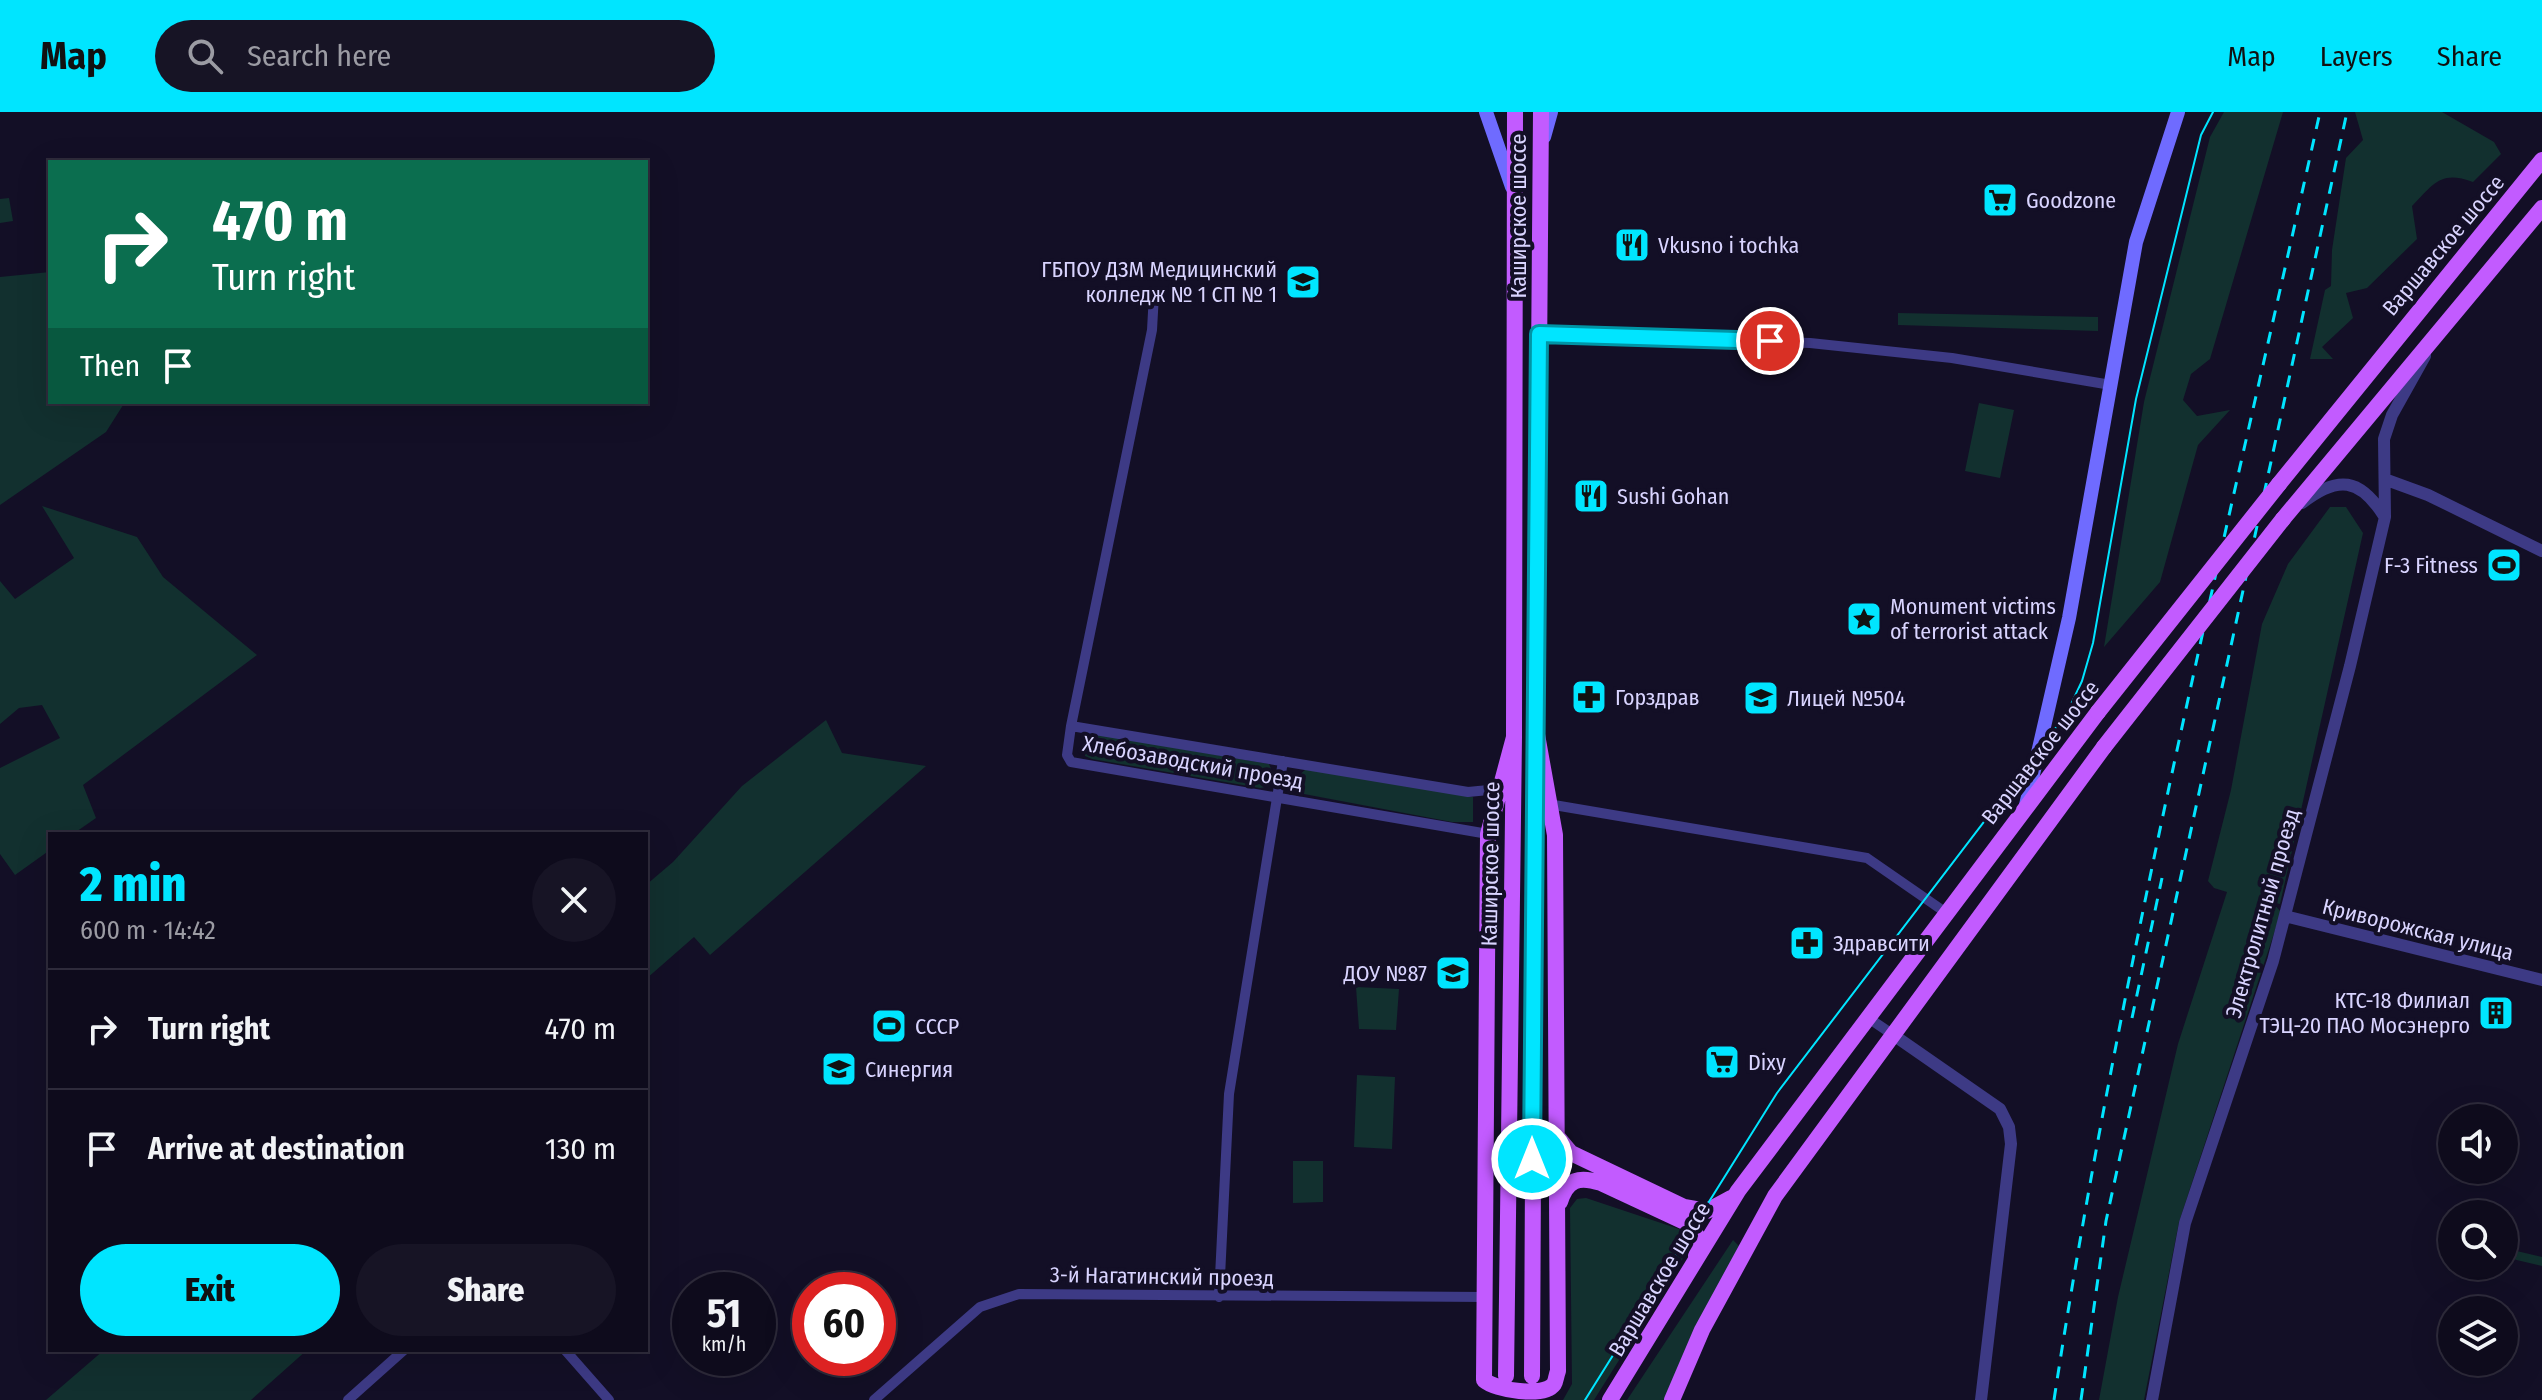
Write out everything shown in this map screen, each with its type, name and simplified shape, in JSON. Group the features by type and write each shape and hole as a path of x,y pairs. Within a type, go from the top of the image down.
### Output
{"main road":[{"path":"1486,112 1497,136 1515,198"},
{"name":"Каширское шоссе","path":"1506,1376 1514,737 1515,112"},
{"name":"Каширское шоссе","path":"1532,1376 1541,112"},
{"path":"1542,145 1551,112"},
{"path":"2026,805 2069,618 2136,242 2178,112"},
{"name":"Варшавское шоссе","path":"1610,1400 1738,1191 1945,912 2098,712 2279,484 2542,160"},
{"path":"1672,1400 1702,1330 1758,1221 1892,1034 2104,747 2285,518 2542,208"},
{"path":"1514,737 1488,834 1484,1380 1502,1390 1545,1390 1554,1385 1558,1371 1555,835 1536,729"},
{"path":"1555,1123 1559,1141 1571,1153 1684,1207 1707,1211 1738,1191"},
{"path":"1557,1211 1564,1188 1573,1180 1586,1178 1601,1183 1691,1225 1700,1242 1694,1262"}],"street":[{"path":"1071,726 1152,330 1154,294"},
{"name":"Электролитный проезд","path":"2152,1400 2185,1223 2285,916 2385,517 2387,480 2384,439 2392,415 2438,332"},
{"path":"1539,334 1810,343 1952,358 2111,385"},
{"path":"2387,480 2428,495 2542,551"},
{"path":"2285,518 2314,494 2345,484 2368,493 2385,517"},
{"name":"Хлебозаводский проезд","path":"1488,834 1079,766 1067,755 1071,726 1468,792 1499,789"},
{"path":"1219,1297 1229,1094 1283,761"},
{"path":"1548,804 1867,858 1945,912"},
{"name":"Криворожская улица","path":"2285,916 2542,980"},
{"path":"1867,1017 2000,1109 2009,1127 2011,1144 1981,1400"},
{"name":"3-й Нагатинский проезд","path":"874,1400 991,1301 1019,1294 1486,1297"},
{"path":"348,1400 402,1352"},
{"path":"567,1352 609,1400"}],"green space":[{"path":"2224,112 2283,112 2210,359 2191,374 2183,400 2197,416 2230,410 2198,445 2160,582 2104,647 2144,402 2210,137"},
{"path":"2355,112 2442,112 2494,142 2501,154 2473,182 2453,178 2438,181 2412,206 2417,239 2367,288 2346,293 2353,318 2322,347 2333,359 2310,359 2325,290 2331,286 2332,250 2346,158 2363,140"},
{"path":"9,198 13,221 0,223 0,199"},
{"path":"48,272 48,404 124,404 106,432 0,505 0,277"},
{"path":"1898,313 2098,317 2098,331 1898,325"},
{"path":"1979,403 2014,410 2000,478 1965,471"},
{"path":"42,506 137,537 163,577 257,655 83,785 96,818 76,832 48,832 48,851 15,875 0,854 0,768 60,738 42,705 19,708 0,724 0,581 15,599 74,558"},
{"path":"2330,507 2346,507 2363,533 2280,904 2272,902 2281,912 2179,1222 2144,1400 2099,1400 2118,1297 2178,1044 2227,892 2214,888 2208,881 2231,790 2262,624 2288,564"},
{"path":"826,720 842,753 926,766 710,955 694,937 648,977 648,883 673,862 742,786"},
{"path":"1097,734 1269,764 1274,776 1270,786 1260,788 1092,759 1085,756 1085,738"},
{"path":"1306,769 1473,797 1473,822 1452,822 1304,794 1297,790 1295,779"},
{"path":"1356,987 1399,989 1396,1030 1359,1029"},
{"path":"1357,1075 1395,1077 1392,1149 1354,1147"},
{"path":"1293,1161 1323,1161 1323,1202 1293,1203"},
{"path":"1586,1198 1685,1231 1691,1239 1687,1252 1594,1400 1563,1400 1572,1384 1570,1208 1577,1199"},
{"path":"1733,1240 1739,1246 1693,1337 1669,1400 1627,1400"},
{"path":"2518,1251 2542,1257 2542,1266 2518,1260"},
{"path":"102,1352 305,1352 251,1400 46,1400"}],"tram line":[{"path":"1585,1400 1777,1093 2067,713 2082,681 2093,643 2136,399 2201,135 2213,112"}],"railway":[{"path":"2054,1400 2080,1238 2142,915 2320,112"},
{"path":"2081,1400 2106,1221 2347,112"},
{"path":"2132,1018 2162,878"}],"place":[{"name":"Goodzone","path":"2000,200"},
{"name":"Vkusno i tochka","path":"1632,245"},
{"name":"ГБПОУ ДЗМ Медицинский колледж № 1 СП № 1","path":"1303,282"},
{"name":"Sushi Gohan","path":"1591,496"},
{"name":"F-3 Fitness","path":"2504,565"},
{"name":"Monument victims of terrorist attack","path":"1864,619"},
{"name":"Горздрав","path":"1589,697"},
{"name":"Лицей №504","path":"1761,698"},
{"name":"Здравсити","path":"1807,943"},
{"name":"ДОУ №87","path":"1453,973"},
{"name":"КТС-18 Филиал ТЭЦ-20 ПАО Мосэнерго","path":"2496,1013"},
{"name":"СССР","path":"889,1026"},
{"name":"Dixy","path":"1722,1062"},
{"name":"Синергия","path":"839,1069"}],"route":[{"path":"1532,1159 1539,334 1770,341"}]}
